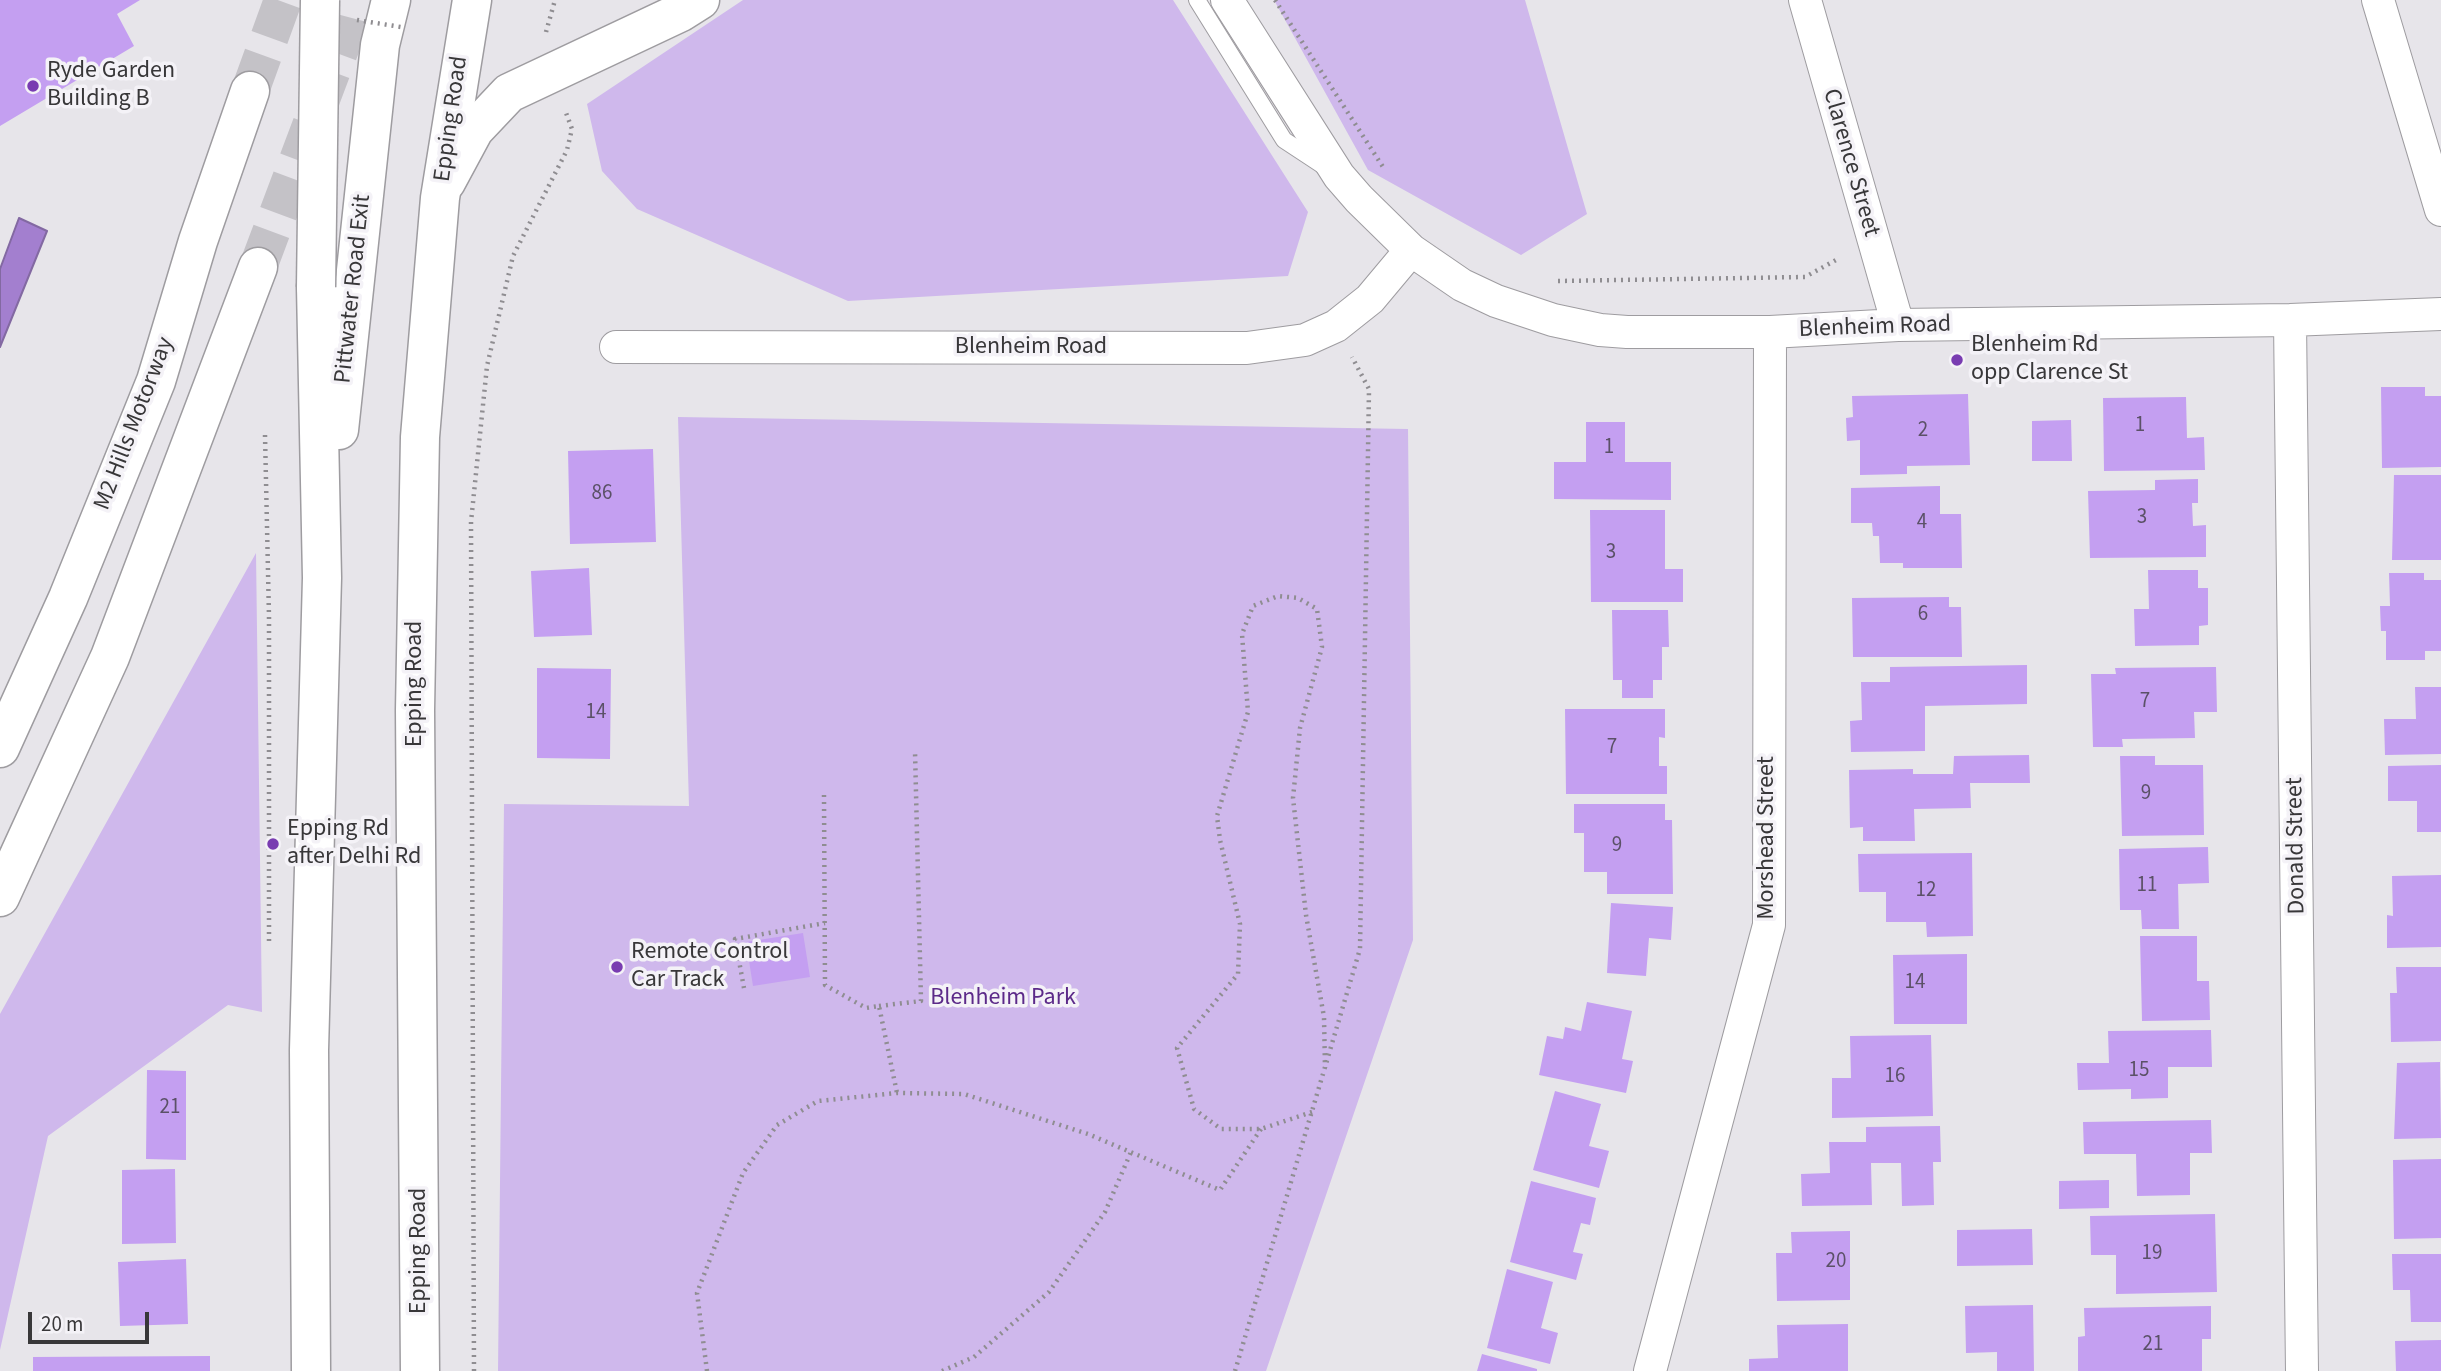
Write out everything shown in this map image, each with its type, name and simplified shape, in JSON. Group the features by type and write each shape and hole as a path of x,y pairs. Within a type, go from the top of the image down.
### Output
{"main road":[{"path":"311,1371 309,1050 322,578 316,287 320,0"},
{"name":"Pittwater Road Exit","path":"322,578 380,45 391,0"},
{"name":"Epping Road","path":"420,1371 415,710 419,451 440,198 472,0"},
{"path":"440,198 451,169 474,130 509,93 681,12 700,0"},
{"name":"M2 Hills Motorway","path":"0,748 68,598 156,381 198,241 250,91"},
{"path":"0,897 110,657 258,267"}],"street":[{"name":"Blenheim Road","path":"1227,0 1339,176 1411,250 1462,285 1496,301 1582,327 1627,332 1770,332 1898,325 2290,320 2441,314"},
{"name":"Clarence Street","path":"1805,0 1898,325"},
{"path":"2378,0 2441,210"},
{"name":"Blenheim Road","path":"616,347 1247,348 1305,340 1336,326 1370,299 1411,250"},
{"name":"Donald Street","path":"2290,320 2302,1371"},
{"name":"Morshead Street","path":"1650,1371 1769,925 1770,332"}],"lane":[{"path":"1197,0 1284,140 1339,176"}],"path":[{"path":"545,34 555,0"},
{"path":"1275,0 1390,178"},
{"path":"474,1371 471,522 487,366 513,256 567,150 572,129 561,100"},
{"path":"1547,281 1805,277 1836,260"},
{"path":"1235,1371 1360,949 1368,389 1336,326"},
{"path":"265,435 269,950"},
{"path":"1312,1112 1261,1129 1221,1129 1194,1110 1177,1048 1238,974 1240,924 1217,816 1248,712 1242,634 1254,606 1278,596 1298,597 1317,609 1322,647 1300,728 1293,798 1304,903 1324,1017 1325,1068"},
{"path":"824,795 825,985 866,1008 921,1001 915,751"},
{"path":"744,988 735,939 825,923"},
{"path":"879,1006 897,1093"},
{"path":"707,1371 697,1293 743,1173 777,1125 818,1101 897,1093 964,1094 1088,1134 1220,1190 1261,1129"},
{"path":"942,1371 974,1357 1049,1292 1105,1212 1131,1152"}],"green space":[{"path":"743,0 1173,0 1308,212 1288,276 848,301 637,209 602,171 587,104"},
{"path":"1274,0 1525,0 1587,214 1521,255 1368,170"},
{"name":"Blenheim Park","path":"678,417 1408,429 1413,940 1266,1371 498,1371 504,804 689,806"},
{"path":"256,553 262,1012 228,1005 48,1136 0,1350 0,1014"}],"shaded area":[{"path":"19,218 47,231 0,347 0,269"}],"building":[{"name":"Ryde Garden Building B","path":"0,0 140,0 117,14 134,46 0,126"},
{"path":"2381,387 2425,387 2425,396 2441,396 2441,467 2382,468"},
{"path":"1968,394 1970,465 1907,466 1907,474 1860,475 1860,440 1847,441 1846,418 1853,417 1852,396"},
{"path":"2186,397 2187,438 2204,437 2205,470 2104,471 2103,398"},
{"path":"2071,420 2072,461 2032,461 2032,421"},
{"path":"1586,422 1625,422 1625,462 1671,462 1671,500 1554,499 1554,462 1586,462"},
{"path":"653,449 656,542 570,544 568,451"},
{"path":"2394,475 2441,475 2441,560 2392,560"},
{"path":"2198,479 2198,503 2192,503 2193,526 2206,525 2206,557 2090,558 2088,491 2155,490 2155,480"},
{"path":"1940,486 1940,514 1961,514 1962,568 1903,568 1903,563 1880,563 1879,536 1873,536 1872,523 1851,523 1851,488"},
{"path":"1590,510 1665,510 1665,569 1683,569 1683,602 1591,602"},
{"path":"589,568 592,635 534,637 531,571"},
{"path":"2148,570 2198,570 2198,588 2208,588 2208,625 2199,626 2199,645 2135,646 2134,609 2149,609"},
{"path":"2389,573 2424,573 2424,580 2441,580 2441,651 2425,651 2425,660 2386,660 2386,631 2381,631 2380,606 2390,606"},
{"path":"1949,597 1949,607 1961,607 1962,657 1853,657 1852,598"},
{"path":"1612,610 1668,610 1669,647 1662,647 1662,680 1653,680 1653,698 1622,698 1622,680 1613,680"},
{"path":"2027,665 2027,704 1925,706 1925,751 1851,752 1850,721 1862,720 1861,682 1890,682 1890,667"},
{"path":"2216,667 2217,712 2194,712 2195,738 2122,739 2123,747 2093,747 2091,674 2116,674 2115,668"},
{"path":"537,668 611,669 610,759 537,758"},
{"path":"2415,687 2441,687 2441,754 2385,755 2384,719 2416,719"},
{"path":"1565,709 1665,709 1665,738 1659,737 1659,766 1667,766 1667,794 1566,794"},
{"path":"2029,755 2030,783 1970,783 1971,808 1914,809 1915,841 1863,841 1863,827 1850,828 1849,770 1913,769 1913,774 1953,774 1954,756"},
{"path":"2120,756 2155,756 2155,765 2203,765 2204,835 2122,836"},
{"path":"2441,765 2441,832 2417,832 2417,801 2388,801 2388,766"},
{"path":"1574,804 1665,804 1665,820 1672,820 1673,894 1607,894 1607,872 1584,872 1584,833 1574,833"},
{"path":"2208,847 2209,883 2178,884 2179,929 2142,929 2141,910 2120,910 2119,849"},
{"path":"1972,853 1973,936 1927,937 1926,922 1886,922 1886,892 1859,892 1858,854"},
{"path":"2441,875 2441,947 2387,948 2387,915 2393,916 2392,876"},
{"path":"1611,903 1673,907 1671,940 1649,938 1646,976 1607,973"},
{"path":"803,933 810,977 753,986 746,942"},
{"path":"2140,936 2197,936 2197,981 2209,981 2210,1020 2142,1021"},
{"path":"1967,954 1967,1024 1894,1024 1893,955"},
{"path":"2396,967 2441,967 2441,1041 2391,1042 2390,993 2397,993"},
{"path":"1587,1002 1632,1011 1622,1059 1633,1061 1626,1093 1539,1075 1547,1036 1563,1039 1565,1027 1581,1031"},
{"path":"2211,1030 2212,1067 2168,1067 2168,1098 2131,1099 2131,1089 2078,1090 2077,1063 2109,1063 2108,1031"},
{"path":"1931,1035 1933,1116 1832,1118 1832,1078 1851,1078 1850,1036"},
{"path":"2440,1062 2441,1138 2394,1139 2397,1063"},
{"path":"147,1070 186,1071 186,1160 146,1159"},
{"path":"1555,1091 1601,1104 1589,1146 1609,1151 1599,1188 1533,1170"},
{"path":"2211,1120 2212,1153 2190,1153 2190,1195 2137,1196 2136,1154 2084,1154 2083,1122"},
{"path":"1940,1126 1941,1162 1933,1162 1934,1205 1902,1206 1901,1163 1871,1163 1872,1205 1802,1206 1801,1174 1830,1173 1829,1142 1866,1142 1866,1127"},
{"path":"2441,1159 2441,1238 2394,1239 2393,1160"},
{"path":"175,1169 176,1243 122,1244 122,1170"},
{"path":"2109,1180 2109,1208 2059,1209 2059,1181"},
{"path":"1531,1181 1596,1198 1590,1225 1581,1223 1573,1252 1583,1254 1576,1280 1510,1262"},
{"path":"2215,1214 2217,1292 2116,1294 2116,1255 2091,1255 2090,1216"},
{"path":"2032,1229 2033,1265 1957,1266 1957,1230"},
{"path":"1850,1231 1850,1300 1777,1301 1776,1253 1792,1253 1791,1232"},
{"path":"2392,1254 2441,1254 2441,1322 2411,1322 2410,1290 2393,1290"},
{"path":"186,1259 188,1324 120,1326 118,1262"},
{"path":"1507,1269 1553,1282 1541,1328 1558,1333 1550,1364 1487,1348"},
{"path":"2033,1305 2034,1371 1997,1371 1997,1352 1966,1353 1965,1306"},
{"path":"2211,1306 2211,1339 2202,1339 2202,1371 2078,1371 2078,1337 2085,1336 2084,1308"},
{"path":"1848,1324 1848,1371 1749,1371 1749,1359 1778,1358 1777,1325"},
{"path":"2441,1340 2441,1371 2396,1371 2395,1341"},
{"path":"1482,1354 1537,1369 1537,1371 1477,1371"},
{"path":"210,1356 210,1371 33,1371 33,1357"}],"tunnel":[{"path":"250,91 283,0"},
{"path":"258,267 344,38 354,0"}],"place":[{"name":"Ryde Garden Building B","path":"33,86"},
{"name":"Blenheim Rd opp Clarence St","path":"1957,360"},
{"name":"Epping Rd after Delhi Rd","path":"273,844"},
{"name":"Remote Control Car Track","path":"617,967"}]}
